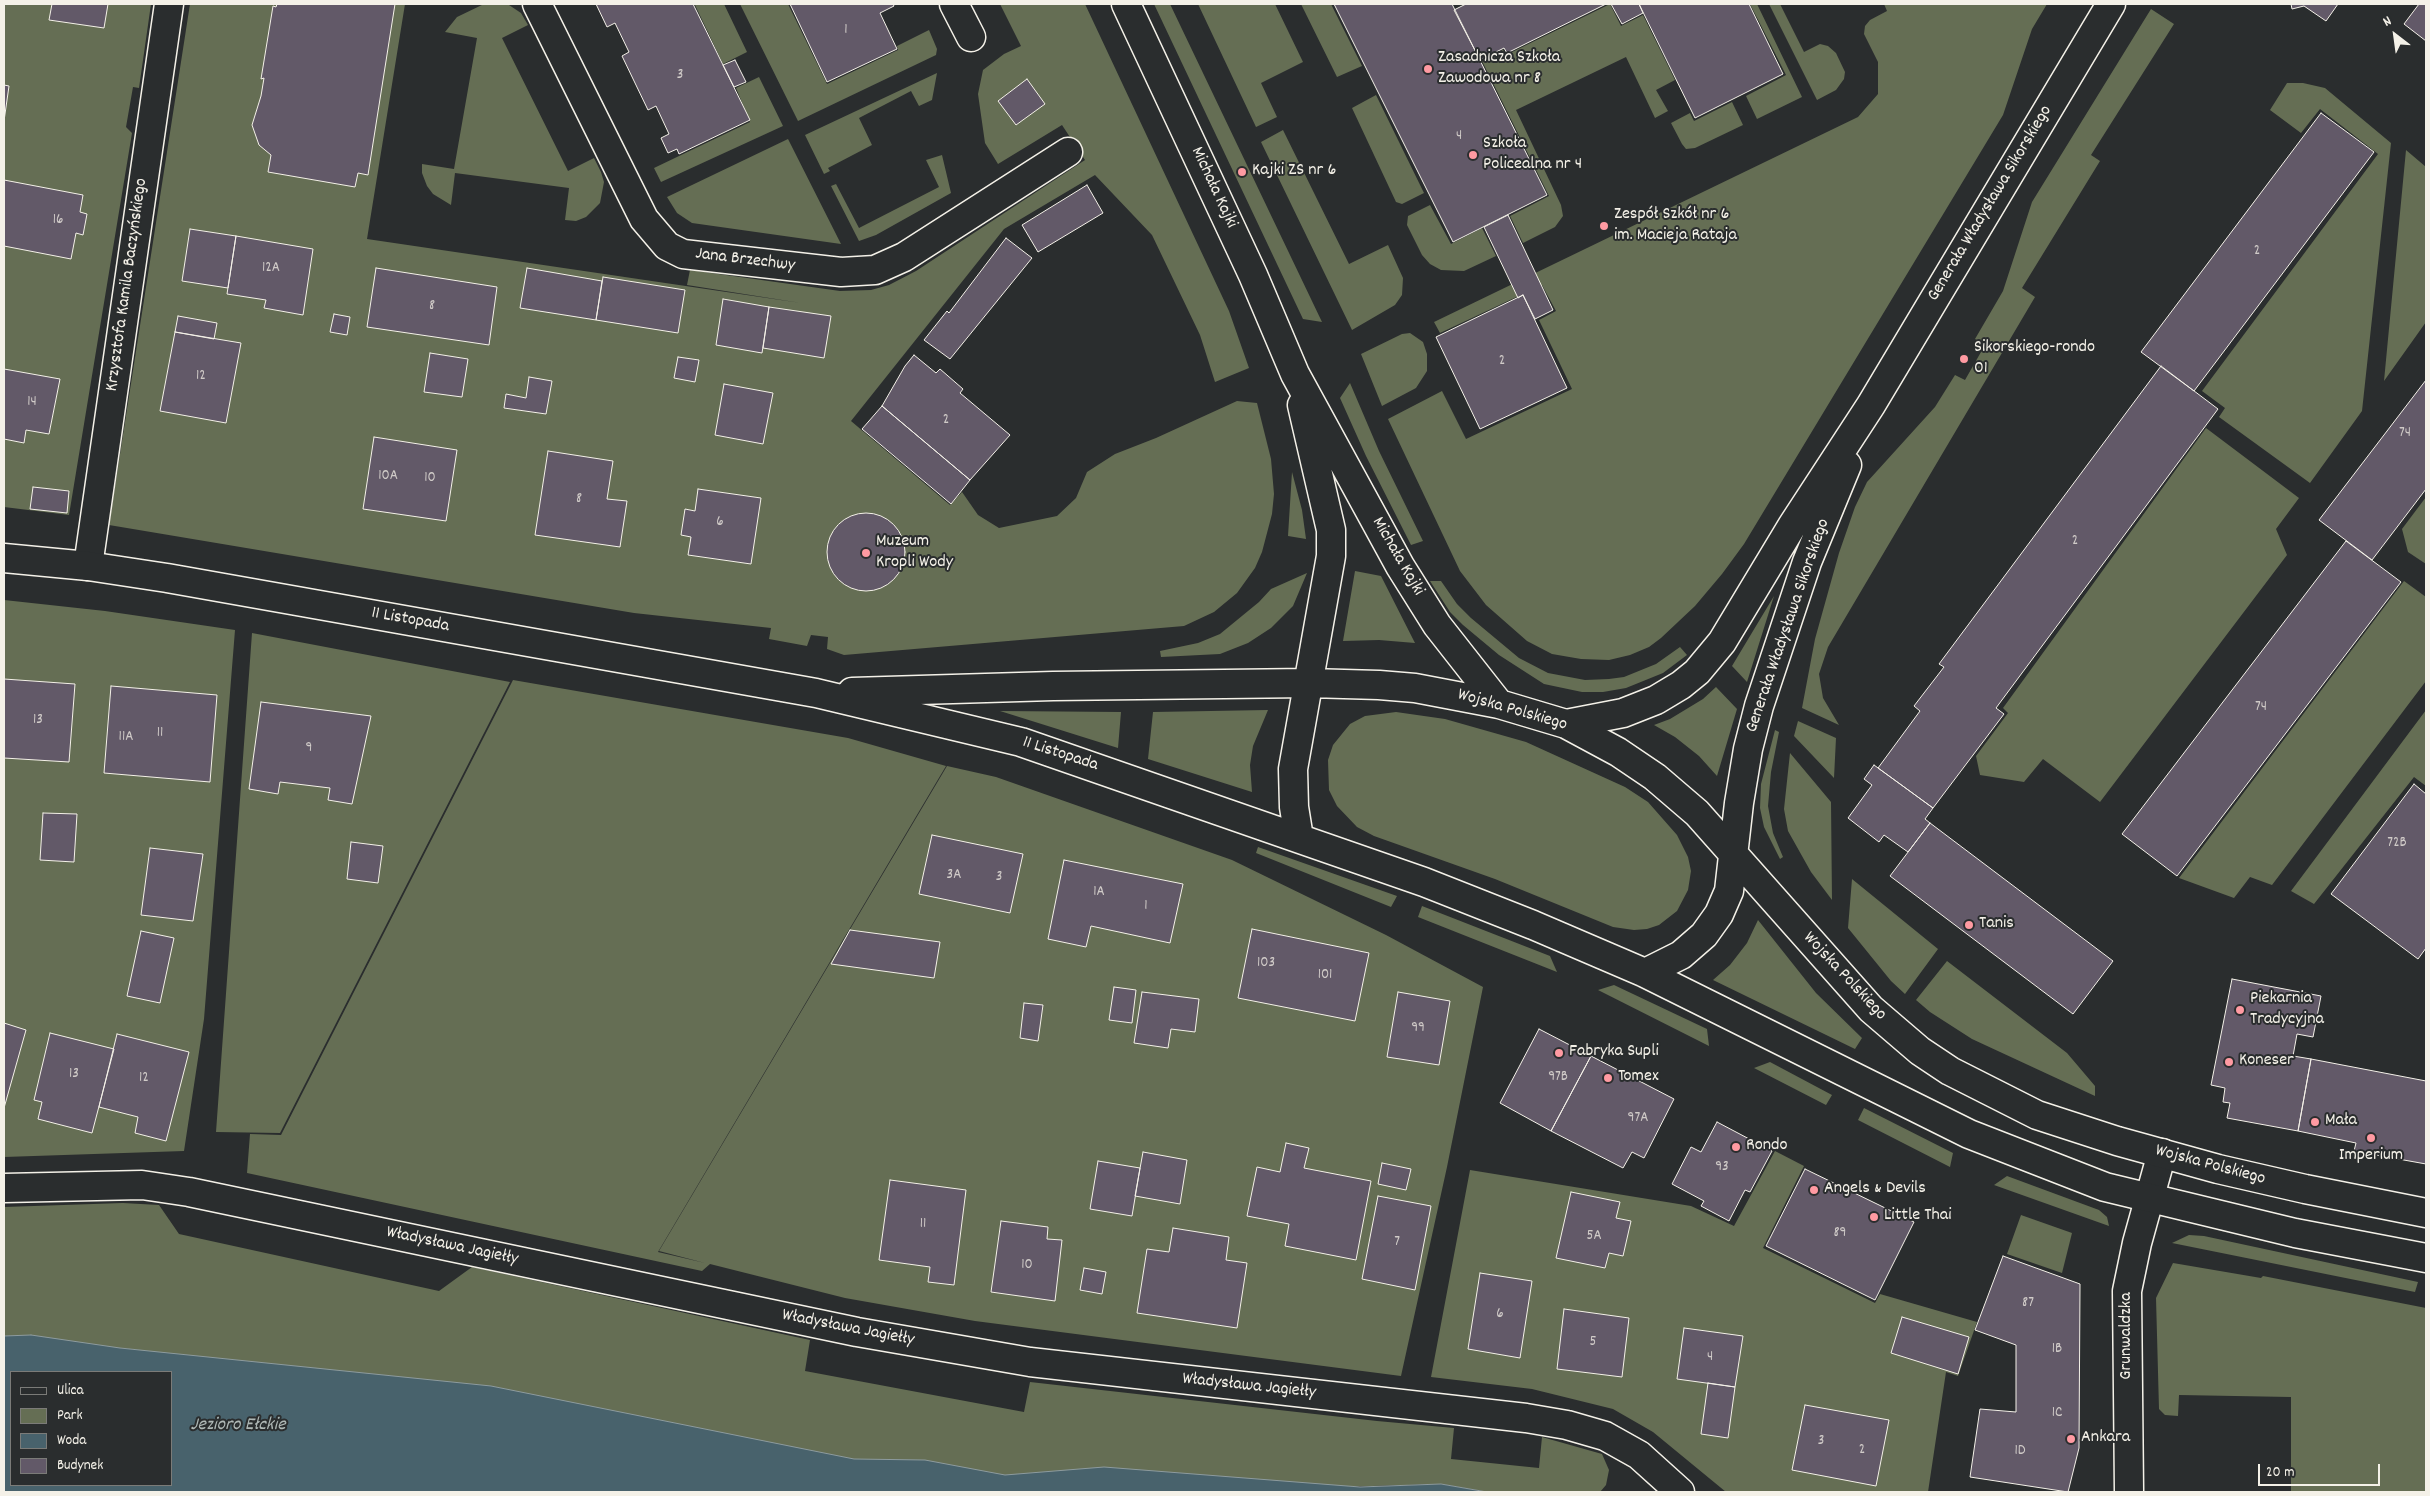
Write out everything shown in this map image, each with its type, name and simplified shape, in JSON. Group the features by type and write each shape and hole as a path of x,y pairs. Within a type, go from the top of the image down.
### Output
{"street":[{"name":"Krzysztofa Kamila Baczyńskiego","path":"88,566 169,4"},
{"name":"Jana Brzechwy","path":"537,4 644,219 667,246 683,254 841,272 875,270 904,256 1068,152"},
{"path":"954,4 971,37"},
{"name":"Michała Kajki","path":"1126,4 1253,275 1295,374 1400,566 1437,625 1499,704"},
{"name":"Generała Władysława Sikorskiego","path":"1566,724 1623,713 1656,700 1681,685 1710,659 1792,526 1871,405 2111,4"},
{"name":"Michała Kajki","path":"1295,374 1331,530 1331,556 1293,769 1294,807 1299,838"},
{"name":"Generała Władysława Sikorskiego","path":"1645,973 1681,955 1704,935 1719,914 1729,891 1735,854 1739,803 1748,749 1759,706 1807,562 1871,405"},
{"name":"11 Listopada","path":"4,558 88,566 816,693 1021,742 1299,838"},
{"name":"11 Listopada","path":"816,693 1053,686 1308,683"},
{"name":"Wojska Polskiego","path":"1308,683 1415,688 1499,704 1566,724 1618,752 1655,777 1697,813 1871,1009 1920,1051 1990,1093 2037,1115 2162,1154 2295,1187 2426,1213"},
{"path":"1299,838 1424,882 1534,925 1645,973 1968,1134 2105,1187 2295,1233 2426,1258"},
{"name":"Grunwaldzka","path":"2129,1492 2127,1291 2162,1154"},
{"name":"Władysława Jagiełły","path":"4,1188 142,1185 188,1192 857,1332 1020,1360 1517,1417 1568,1425 1605,1436 1639,1455 1680,1492"}],"green space":[{"path":"4,4 151,4 139,88 133,87 126,127 132,133 69,515 4,507"},
{"path":"190,4 405,4 367,239 801,303 687,285 690,270 840,291 871,290 889,285 916,271 1085,160 1062,125 998,164 985,143 978,94 983,70 1004,54 1021,46 1000,4 1085,4 1229,311 1249,368 1215,382 1200,335 1152,235 1095,175 1004,229 851,421 950,505 962,492 978,515 999,528 1057,516 1076,498 1087,472 1115,454 1156,438 1237,401 1257,403 1271,459 1274,494 1272,514 1262,552 1255,568 1237,593 1214,612 1184,626 844,655 827,649 828,637 811,635 807,646 769,639 771,628 634,613 109,525"},
{"path":"484,4 509,5 521,13 528,25 502,38 568,171 594,158 601,172 604,182 600,203 586,217 576,221 565,220 569,188 455,173 451,205 433,194 427,186 422,173 422,164 454,169 477,38 445,32 457,17"},
{"path":"724,4 747,52 723,64 695,5"},
{"path":"740,4 788,4 827,84 898,50 897,46 929,30 937,49 936,55 798,121"},
{"path":"1154,4 1170,4 1322,322 1303,319"},
{"path":"1198,4 1275,4 1303,62 1261,83 1277,117 1256,127"},
{"path":"1301,4 1331,4 1362,66 1337,77"},
{"path":"1610,4 1621,26 1643,15 1675,80 1656,90 1668,111 1655,118 1626,57 1516,110 1561,205 1563,216 1555,227 1523,243 1510,216 1549,196 1482,61 1503,50 1506,55"},
{"path":"1750,4 1757,4 1802,97 1757,119 1746,96 1786,75"},
{"path":"1769,4 1780,4 1804,52 1820,44 1828,46 1836,53 1845,72 1844,79 1836,90 1817,100"},
{"path":"1884,4 2047,4 2032,29 2003,115 1744,544 1722,574 1695,606 1661,638 1649,647 1630,655 1609,660 1581,659 1552,654 1527,641 1486,605 1460,571 1388,419 1442,391 1466,439 1572,389 1539,320 1556,311 1542,285 1440,333 1434,322 1858,117 1878,94 1878,62 1864,34 1865,26 1870,20 1887,11"},
{"path":"2151,9 2174,24 2091,155 2100,161 2022,288 2035,297 1828,647 1819,674 1823,698 1839,725 1802,708 1815,639 1839,553 1855,507 1867,482 1935,407 1955,375 1965,380 1985,345 1975,339 2003,291 2032,202"},
{"path":"937,73 932,100 919,106 911,91 859,118 872,145 828,168 830,171 824,174 805,135"},
{"path":"759,77 783,126 661,182 654,168 750,122 736,88"},
{"path":"2287,83 2303,83 2325,88 2391,143 2362,411 2310,483 2219,417 2225,408 2202,391 2378,154 2320,109 2301,133 2270,110"},
{"path":"1376,95 1424,193 1402,204 1396,202 1352,108"},
{"path":"1732,102 1743,125 1695,148 1686,149 1671,123 1690,113 1694,121"},
{"path":"1283,130 1349,264 1388,245 1403,278 1402,295 1395,305 1352,330 1261,142"},
{"path":"788,139 841,244 692,223 677,213 667,197"},
{"path":"2406,150 2426,167 2426,322 2384,381"},
{"path":"942,155 951,193 876,235 859,241 831,186 836,184 859,228 939,187 926,160"},
{"path":"1430,205 1451,244 1482,228 1496,256 1464,271 1441,270 1430,264 1422,255 1407,225 1408,216"},
{"path":"1410,333 1423,342 1427,354 1427,371 1416,388 1382,406 1361,354 1402,334"},
{"path":"1350,383 1379,451 1423,541 1411,545 1366,456 1340,398"},
{"path":"2206,428 2299,498 2276,529 2287,555 2100,802 2043,759 2024,782 1980,775 1976,756 2008,713 2003,708"},
{"path":"1292,472 1302,510 1306,539 1288,536"},
{"path":"2426,497 2426,564 2408,552 2402,529"},
{"path":"1355,571 1381,576 1415,643 1379,640 1343,641"},
{"path":"1307,573 1293,606 1271,628 1248,643 1220,654 1161,657 1160,651 1198,643 1220,634 1259,602 1271,589"},
{"path":"1430,581 1441,581 1457,604 1471,618 1519,658 1548,673 1585,680 1609,679 1624,677 1656,664 1680,647 1687,655 1663,673 1626,688 1603,692 1582,692 1544,684 1499,655 1463,625 1450,612"},
{"path":"2404,581 2426,597 2426,681 2272,885 2250,877 2234,898 2179,878"},
{"path":"1774,596 1747,682 1732,666"},
{"path":"4,600 105,611 235,630 204,1019 184,1151 4,1157"},
{"path":"252,633 510,682 280,1133 216,1132"},
{"path":"513,680 848,738 946,766 658,1252 705,1263 659,1251 947,766 996,777 1232,860 1386,935 1483,987 1447,1167 1401,1376 975,1321 845,1298 710,1264 702,1271 247,1173 250,1134 281,1135"},
{"path":"1716,687 1737,709 1717,776 1699,756 1675,737 1654,725 1670,719 1703,699"},
{"path":"1268,710 1253,746 1250,765 1252,792 1148,759 1153,712"},
{"path":"2426,710 2426,786 2414,777 2314,904 2291,891"},
{"path":"1000,711 1121,712 1118,748"},
{"path":"1396,712 1445,719 1526,742 1625,787 1648,802 1677,835 1688,857 1691,871 1688,890 1677,911 1659,925 1647,929 1634,930 1613,927 1495,879 1374,836 1357,827 1337,806 1329,790 1328,760 1333,745 1350,724 1365,716"},
{"path":"1798,721 1836,738 1834,778 1794,736"},
{"path":"1775,730 1779,732 1771,772 1768,806 1773,833 1783,857 1780,859 1764,827 1760,808 1761,784"},
{"path":"1790,753 1831,802 1832,900 1811,872 1788,831 1784,809"},
{"path":"1258,847 1397,896 1391,907 1256,853"},
{"path":"1852,879 1938,949 1905,994 1891,981 1848,928"},
{"path":"1422,906 1550,956 1557,972 1418,917"},
{"path":"1758,920 1816,993 1862,1038 1855,1049 1713,980 1730,965 1747,943"},
{"path":"1947,961 2067,1053 2095,1086 2095,1096 1972,1039 1930,1012 1916,1000"},
{"path":"1614,985 1707,1029 1709,1046 1598,990"},
{"path":"1770,1062 1832,1095 1826,1105 1754,1068"},
{"path":"1864,1108 1953,1153 1950,1167 1858,1120"},
{"path":"1775,1151 1804,1166 1763,1248 1875,1303 1880,1294 1977,1322 1958,1376 1946,1372 1928,1492 1726,1492 1653,1432 1613,1409 1532,1389 1431,1377 1470,1170 1691,1206 1734,1226"},
{"path":"2007,1176 2099,1210 2107,1217 2109,1226 1994,1185"},
{"path":"123,1203 159,1205 179,1234 439,1291 472,1267 810,1340 805,1371 1024,1412 1030,1382 1454,1428 1451,1459 1539,1468 1542,1437 1602,1454 1609,1470 1606,1485 1600,1492 1487,1492 1441,1484 1166,1492 996,1492 172,1372 138,1350 120,1348 10,1371 4,1403 4,1207"},
{"path":"2021,1215 2072,1233 2062,1273 2007,1254"},
{"path":"2189,1235 2204,1236 2418,1282 2415,1292 2172,1243"},
{"path":"2173,1263 2261,1278 2263,1276 2426,1308 2426,1492 2291,1492 2291,1397 2179,1395 2178,1416 2165,1415 2159,1409 2156,1298"}],"water":[{"name":"Jezioro Ełckie","path":"31,1335 120,1348 491,1386 854,1459 925,1460 1005,1475 1104,1467 1360,1487 1441,1484 1487,1492 4,1492 4,1336"}],"building":[{"path":"52,4 108,4 104,28 49,20"},
{"path":"277,4 395,4 368,175 358,173 355,187 268,172 271,155 259,145 252,125 261,96 264,78 261,79 273,6 276,7"},
{"path":"596,4 693,4 750,120 679,154 677,149 668,153 661,138 669,134 656,106 648,110 622,56 629,52 615,23 607,27"},
{"path":"790,4 893,4 894,6 880,13 897,49 827,82"},
{"path":"1334,4 1452,4 1547,195 1453,242"},
{"path":"1466,4 1606,4 1507,53 1504,48 1480,60 1454,10"},
{"path":"1611,4 1639,4 1643,13 1622,24"},
{"path":"1639,4 1749,4 1783,74 1695,118"},
{"path":"2291,4 2338,4 2326,21 2304,6 2292,9"},
{"path":"2419,4 2426,4 2426,41 2404,24"},
{"path":"735,60 746,82 734,87 723,65"},
{"path":"1027,79 1045,104 1016,125 998,101"},
{"path":"4,85 9,86 4,121"},
{"path":"2321,113 2374,152 2194,391 2141,352"},
{"path":"4,180 83,195 80,212 87,214 83,235 76,233 71,259 4,246"},
{"path":"1087,185 1103,213 1038,252 1022,225"},
{"path":"1508,215 1553,310 1535,319 1523,295 1518,298 1484,227"},
{"path":"190,229 236,236 228,288 182,281"},
{"path":"236,236 313,249 303,315 264,308 266,300 227,294"},
{"path":"1006,238 1032,258 950,359 924,340 947,311 949,313"},
{"path":"376,268 497,287 489,345 367,327"},
{"path":"527,268 602,281 596,320 520,308"},
{"path":"603,277 685,290 678,333 596,320"},
{"path":"1523,295 1567,388 1480,429 1436,337"},
{"path":"723,299 769,307 762,353 716,345"},
{"path":"769,307 831,316 824,358 763,348"},
{"path":"334,314 350,317 347,335 330,332"},
{"path":"178,316 217,323 214,339 175,332"},
{"path":"175,332 241,343 226,423 160,411"},
{"path":"430,353 468,359 462,397 424,392"},
{"path":"914,355 936,373 940,369 963,389 960,393 1010,435 970,480 882,406 905,366"},
{"path":"678,357 699,360 695,382 674,378"},
{"path":"2161,366 2218,409 1996,708 2004,714 1933,808 1878,768 1920,711 1914,706 1944,667 1939,664"},
{"path":"4,369 60,379 49,434 26,430 24,443 4,439"},
{"path":"529,377 552,381 546,414 504,408 506,394 526,398"},
{"path":"2426,380 2426,489 2372,560 2319,520"},
{"path":"724,384 773,393 763,444 715,435"},
{"path":"882,406 970,480 951,504 862,429"},
{"path":"374,437 457,450 446,521 363,509"},
{"path":"548,451 613,461 607,499 627,501 620,547 535,535"},
{"path":"33,487 69,491 67,513 30,509"},
{"path":"698,489 761,498 751,564 688,555 691,537 681,535 685,509 695,511"},
{"name":"Muzeum Kropli Wody","path":"866,513 881,516 894,524 902,537 905,552 902,567 894,580 881,588 866,591 851,588 838,580 830,567 827,552 830,537 838,524 851,516"},
{"path":"2346,541 2401,582 2177,876 2122,834"},
{"path":"4,679 75,684 69,762 4,758"},
{"path":"111,686 217,695 210,782 104,773"},
{"path":"261,702 371,716 352,804 328,800 330,788 280,782 278,794 249,789"},
{"path":"1874,765 1933,808 1925,819 1930,823 1908,852 1884,835 1879,842 1848,818 1872,785 1864,779"},
{"path":"2414,784 2426,794 2426,948 2418,959 2331,894"},
{"path":"43,813 77,814 74,862 40,860"},
{"path":"1930,823 2113,961 2073,1014 1890,876"},
{"path":"932,835 1023,854 1010,913 919,894"},
{"path":"351,842 383,846 378,883 347,879"},
{"path":"150,848 203,854 193,921 141,915"},
{"path":"1064,860 1183,884 1170,943 1091,926 1086,947 1048,939"},
{"path":"1252,929 1369,953 1355,1021 1238,998"},
{"path":"850,930 940,942 934,978 831,964"},
{"path":"141,931 174,938 160,1003 127,996"},
{"path":"2232,979 2321,996 2313,1037 2297,1034 2293,1056 2311,1059 2298,1131 2227,1118 2230,1103 2223,1102 2225,1088 2211,1085"},
{"path":"1114,987 1136,990 1132,1023 1109,1020"},
{"path":"1142,992 1199,999 1195,1032 1171,1029 1168,1048 1134,1043"},
{"path":"1398,992 1450,1001 1439,1065 1387,1057"},
{"path":"1024,1003 1043,1005 1038,1041 1020,1038"},
{"path":"4,1023 26,1030 4,1108"},
{"path":"1539,1029 1591,1056 1551,1131 1500,1103"},
{"path":"50,1033 114,1049 92,1133 38,1119 42,1102 34,1100"},
{"path":"117,1034 189,1052 166,1141 135,1133 138,1117 99,1107"},
{"path":"1591,1056 1674,1099 1644,1158 1632,1152 1623,1168 1551,1131"},
{"path":"2311,1059 2426,1081 2426,1164 2354,1151 2356,1143 2298,1131"},
{"path":"1717,1122 1772,1151 1750,1192 1745,1190 1729,1221 1701,1206 1704,1201 1672,1184 1691,1147 1701,1152"},
{"path":"1286,1143 1309,1148 1304,1168 1371,1181 1356,1260 1285,1246 1289,1224 1247,1216 1257,1167 1280,1172"},
{"path":"1143,1152 1187,1160 1180,1204 1135,1196"},
{"path":"1098,1161 1140,1168 1132,1216 1090,1209"},
{"path":"1382,1163 1411,1169 1406,1190 1378,1184"},
{"path":"1805,1169 1914,1222 1875,1300 1766,1246"},
{"path":"890,1180 966,1190 954,1285 928,1282 930,1267 879,1260"},
{"path":"1571,1192 1620,1202 1616,1218 1631,1221 1623,1256 1609,1253 1605,1268 1556,1258"},
{"path":"1378,1196 1431,1206 1415,1290 1362,1279"},
{"path":"1001,1221 1048,1227 1047,1239 1062,1240 1055,1301 991,1292"},
{"path":"1173,1228 1229,1237 1226,1260 1247,1263 1237,1328 1137,1313 1147,1249 1169,1252"},
{"path":"2003,1256 2080,1284 2079,1448 2068,1492 1970,1477 1980,1409 2016,1412 2016,1345 1975,1330"},
{"path":"1084,1268 1106,1272 1102,1294 1080,1290"},
{"path":"1480,1273 1532,1281 1520,1358 1468,1349"},
{"path":"1564,1309 1629,1318 1622,1377 1557,1369"},
{"path":"1902,1317 1969,1337 1958,1374 1891,1353"},
{"path":"1684,1328 1743,1336 1735,1387 1677,1379"},
{"path":"1708,1383 1735,1387 1728,1438 1701,1434"},
{"path":"1805,1405 1889,1420 1876,1486 1792,1470"}],"place":[{"name":"Zasadnicza Szkoła Zawodowa nr 8","path":"1428,69"},
{"name":"Szkoła Policealna nr 4","path":"1473,155"},
{"name":"Kajki ZS nr 6","path":"1242,172"},
{"name":"Zespół Szkół nr 6 im. Macieja Rataja","path":"1604,226"},
{"name":"Sikorskiego-rondo 01","path":"1964,359"},
{"name":"Muzeum Kropli Wody","path":"866,553"},
{"name":"Tanis","path":"1969,925"},
{"name":"Piekarnia Tradycyjna","path":"2240,1010"},
{"name":"Fabryka Supli","path":"1559,1053"},
{"name":"Koneser","path":"2229,1062"},
{"name":"Tomex","path":"1608,1078"},
{"name":"Mała","path":"2315,1122"},
{"name":"Imperium","path":"2371,1138"},
{"name":"Rondo","path":"1736,1147"},
{"name":"Angels & Devils","path":"1814,1190"},
{"name":"Little Thai","path":"1874,1217"},
{"name":"Ankara","path":"2071,1439"}]}
